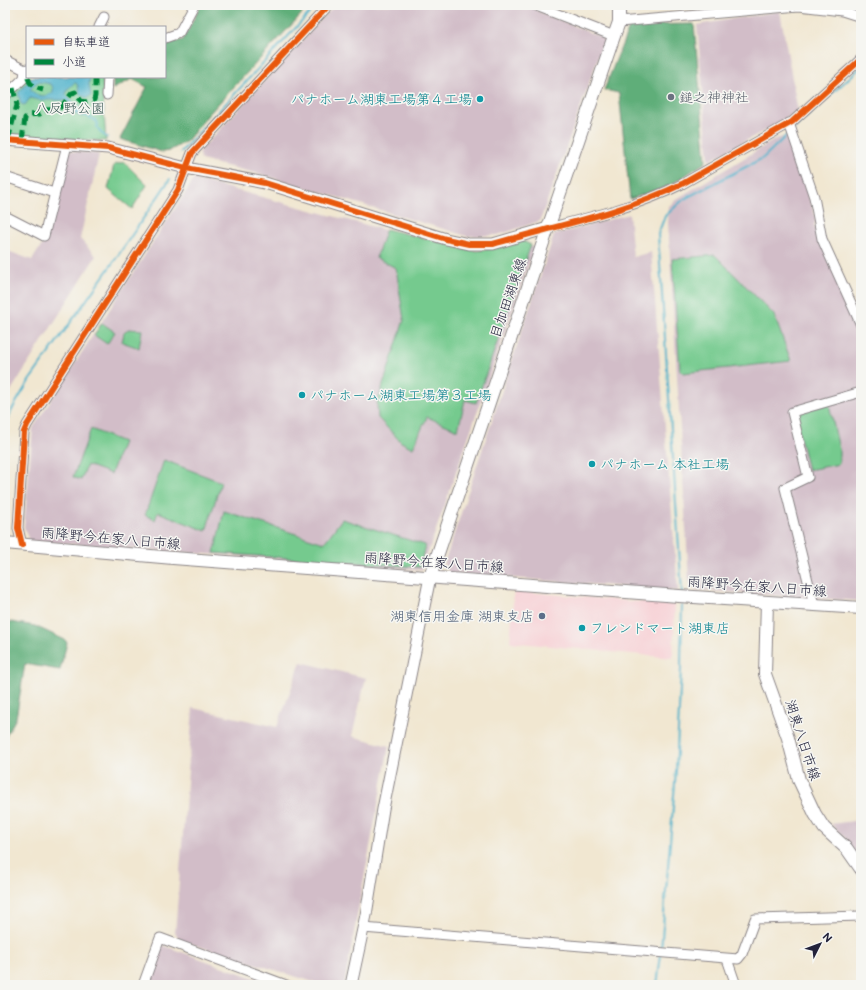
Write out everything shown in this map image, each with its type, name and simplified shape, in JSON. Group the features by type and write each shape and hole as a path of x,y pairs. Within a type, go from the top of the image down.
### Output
{"main road":[{"name":"目加田湖東線","path":"430,577 619,22 619,5"},
{"name":"雨降野今在家八日市線","path":"5,543 165,558 861,608"},
{"name":"湖東八日市線","path":"768,602 765,674 788,738 799,780 815,814 824,828 847,849 861,869"}],"street":[{"path":"166,38 179,33 194,5"},
{"path":"22,545 18,528 24,432 26,425 178,190 192,153 329,5"},
{"path":"534,5 614,36"},
{"path":"619,22 799,5 842,11 861,17"},
{"path":"100,26 104,17"},
{"path":"6,143 108,148 186,168 265,183 446,239 469,244 493,244 631,206 663,193 695,177 789,123 861,59"},
{"path":"5,60 26,69 24,78 5,96"},
{"path":"107,95 108,78"},
{"path":"789,123 814,197 822,239 861,325"},
{"path":"5,216 44,236 67,145"},
{"path":"5,177 54,193"},
{"path":"814,604 785,488 808,477 792,412 861,392"},
{"path":"352,985 383,809 430,577"},
{"path":"363,928 738,959 742,954 755,920 861,916"},
{"path":"143,985 160,938 286,985"},
{"path":"727,958 736,985"}],"shaded area":[{"path":"335,5 527,5 542,13 601,37 604,41 540,221 498,235 467,236 260,174 201,160 199,152"},
{"path":"780,11 798,112 709,161 697,25"},
{"path":"791,135 816,220 814,225 861,333 861,601 695,590 689,581 668,223 669,206 678,198 776,139"},
{"path":"69,151 99,154 80,239 96,256 5,400 5,250 32,260 46,239"},
{"path":"194,179 493,259 535,246 422,570 29,541 24,527 33,428"},
{"name":"パナホーム 本社工場","path":"629,214 633,257 651,252 678,591 449,573 444,564 554,235"},
{"path":"514,591 675,605 673,658 510,642"},
{"path":"301,662 366,678 352,736 389,746 344,985 323,985 182,941 175,933 193,708 277,727"},
{"path":"861,820 861,861 847,840 831,824"},
{"path":"162,945 273,985 148,985"}],"green space":[{"path":"201,5 310,5 207,116 187,141 169,151 162,152 120,139 147,87 132,79 113,89 113,78 166,78 166,44 183,40"},
{"path":"694,24 706,162 669,186 630,199 619,93 604,90 630,25"},
{"name":"八反野公園","path":"26,78 103,78 106,141 7,135 10,122 5,120 5,97"},
{"path":"124,162 147,185 132,209 108,189 114,165"},
{"path":"386,229 477,251 523,241 531,245 476,403 465,400 458,430 427,417 413,448 401,442 378,418 377,404 404,320 396,268 376,258"},
{"path":"715,255 774,315 791,361 683,373 680,370 672,259"},
{"path":"102,323 115,332 107,344 94,335"},
{"path":"128,329 142,330 139,348 122,342 124,333"},
{"path":"829,404 839,449 839,464 808,470 794,412"},
{"path":"91,429 123,442 111,474 87,465 81,480 73,477"},
{"path":"164,460 221,482 206,531 158,512 155,520 145,515"},
{"path":"224,511 324,543 342,519 425,545 420,567 214,553"},
{"path":"5,621 35,626 65,640 67,643 60,670 25,664 16,718 5,738"}],"water":[{"path":"31,78 90,78 89,85 91,96 87,98 80,95 76,83 74,83 67,90 66,95 86,115 82,117 73,112 69,103 64,100 39,100 30,98 25,105 21,104 18,93","holes":["40,82 51,84 53,92 45,96 39,95 31,90 36,83"]}],"waterway":[{"path":"181,152 317,5"},
{"path":"793,129 861,67"},
{"path":"82,114 95,120 98,124 97,127 102,134 107,137"},
{"path":"682,593 658,234 665,216 684,199 763,158 789,133"},
{"path":"5,446 8,418 29,381 170,179"},
{"path":"661,950 676,771 681,669 682,601"},
{"path":"657,985 661,954"}],"marked path":[{"path":"28,78 31,84 43,90"},
{"path":"22,141 25,118 29,115 40,114 46,110 61,107 72,93 75,92 81,101 85,102 94,100 95,78"},
{"path":"8,140 17,105 13,88"}],"cycle path":[{"path":"22,545 18,528 24,432 27,425 178,190 192,153 329,5"},
{"path":"5,140 108,148 186,168 265,183 446,239 469,244 493,244 613,211 660,194 682,184 792,122 861,59"}],"place":[{"name":"鎚之神神社","path":"671,97"},
{"name":"パナホーム湖東工場第４工場","path":"480,99"},
{"name":"パナホーム湖東工場第３工場","path":"302,395"},
{"name":"パナホーム 本社工場","path":"592,464"},
{"name":"湖東信用金庫 湖東支店","path":"542,616"},
{"name":"フレンドマート湖東店","path":"582,628"}]}
